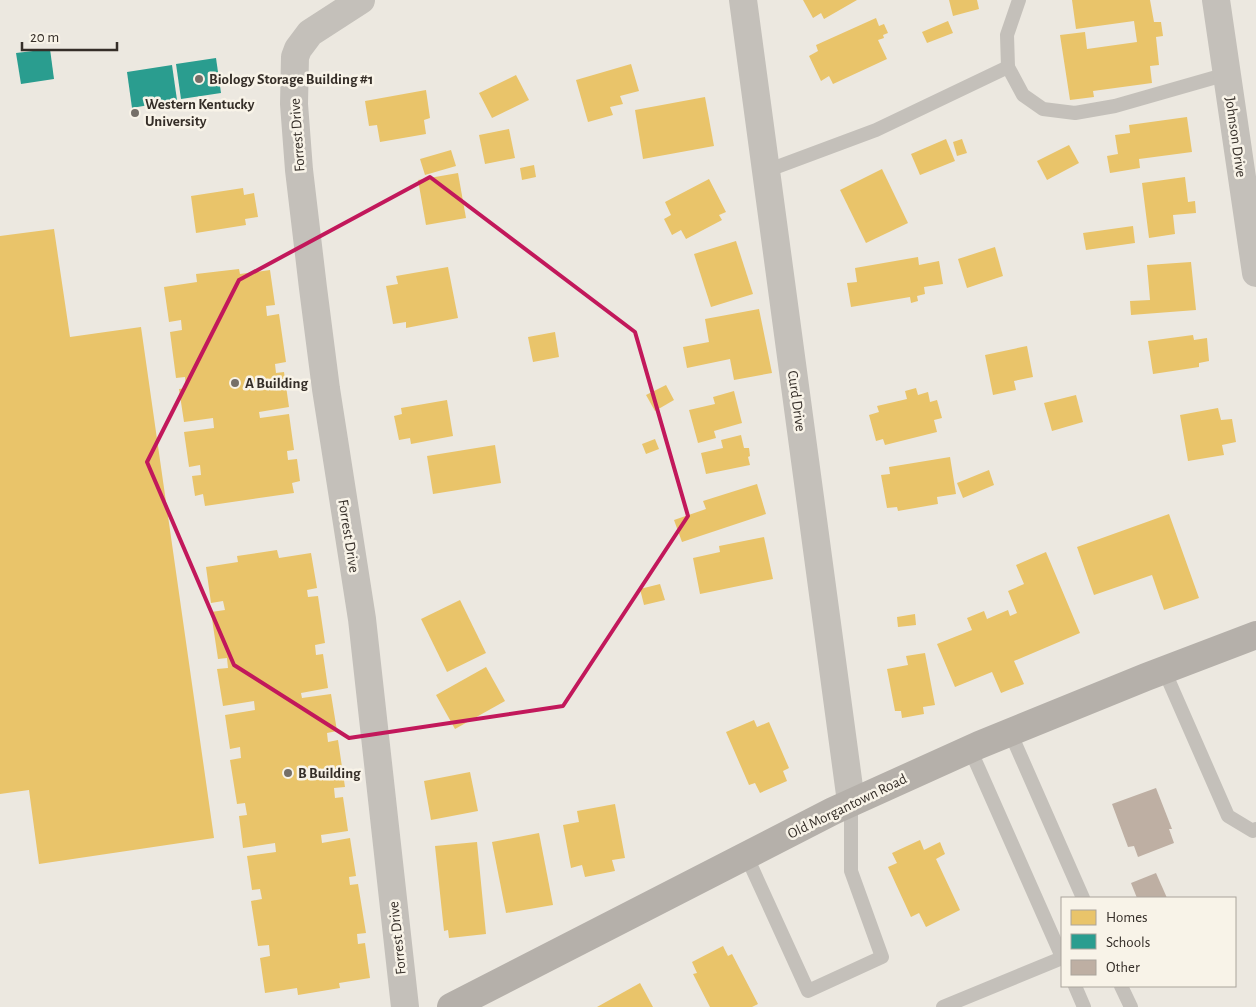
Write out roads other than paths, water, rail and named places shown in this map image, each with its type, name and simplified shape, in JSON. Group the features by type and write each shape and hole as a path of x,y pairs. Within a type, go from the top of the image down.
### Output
{"street":[{"name":"Forrest Drive","path":"361,0 310,33 298,48 294,66 294,96 297,145 313,288 326,389 362,619 405,1007"},
{"name":"Curd Drive","path":"743,0 851,802"},
{"name":"Johnson Drive","path":"1216,0 1256,273"},
{"name":"Old Morgantown Road","path":"451,1007 851,802 1010,732 1256,634"}],"lane":[{"path":"1019,0 1007,35 1008,67 1024,95 1043,109 1075,113 1115,106 1227,74"},
{"path":"766,171 876,130 1008,67"},
{"path":"1164,670 1228,816 1253,831 1256,830"},
{"path":"1010,732 1083,897"},
{"path":"970,749 1061,956"},
{"path":"746,855 808,991 882,957 851,871 851,802"},
{"path":"944,1007 1061,958"},
{"path":"1075,987 1084,1007"},
{"path":"1121,987 1131,1007"}],"place":[{"name":"Biology Storage Building #1","path":"199,79"},
{"name":"Western Kentucky University","path":"135,113"},
{"name":"A Building","path":"235,383"},
{"name":"B Building","path":"288,773"}]}
